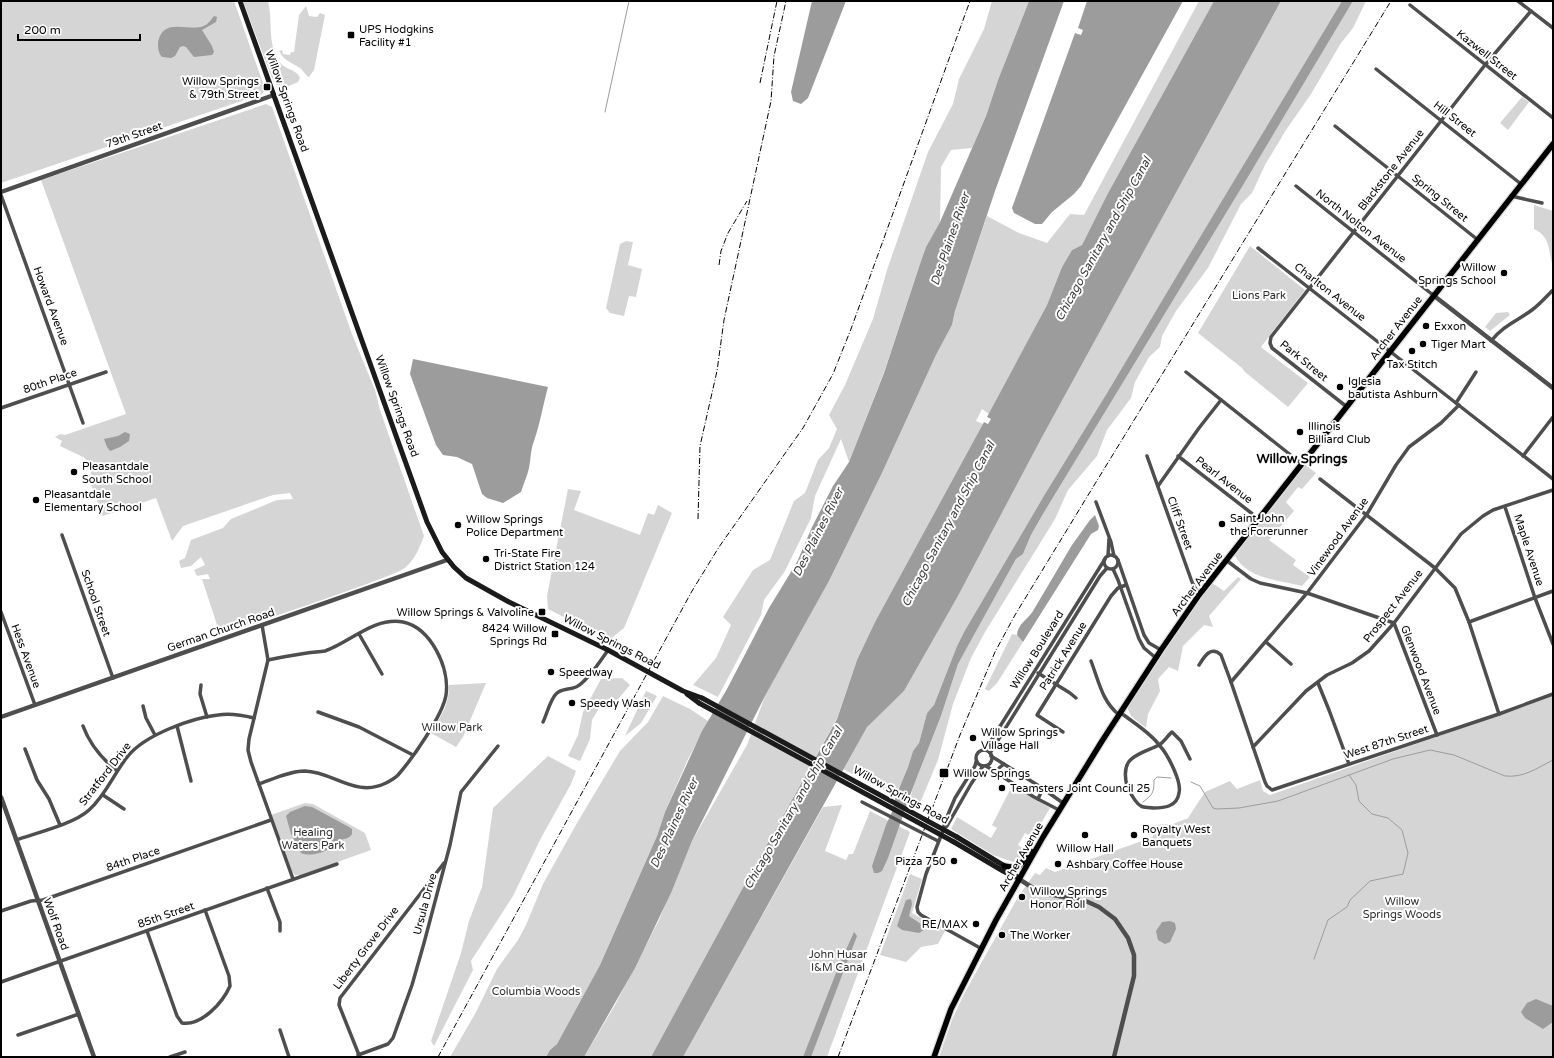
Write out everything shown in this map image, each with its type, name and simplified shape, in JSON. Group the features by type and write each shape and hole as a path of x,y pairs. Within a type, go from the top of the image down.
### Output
{"main road":[{"name":"Willow Springs Road","path":"240,1 427,522 438,546 447,560 466,578 608,650 700,700 1004,866 1011,870 1019,879"},
{"name":"Archer Avenue","path":"934,1057 951,1009 1019,879 1063,803 1161,650 1199,595 1226,560 1553,144"},
{"name":"Willow Springs Road","path":"955,839 1003,871 1019,879"},
{"path":"1004,866 1017,868 1037,848"}],"street":[{"path":"1518,1 1553,28"},
{"name":"Kazwell Street","path":"1410,6 1553,118"},
{"name":"Blackstone Avenue","path":"1270,343 1271,338 1485,65 1531,11"},
{"name":"Hill Street","path":"1376,69 1521,184"},
{"name":"79th Street","path":"1,192 274,95"},
{"name":"Spring Street","path":"1334,126 1478,240"},
{"name":"North Nolton Avenue","path":"1296,186 1433,295"},
{"name":"Howard Avenue","path":"1,195 83,423"},
{"path":"1512,196 1542,203"},
{"name":"Charlton Avenue","path":"1258,248 1553,479"},
{"path":"1491,341 1501,330 1517,318 1531,311 1553,290"},
{"path":"1433,295 1553,388"},
{"name":"Park Street","path":"1270,343 1272,348 1347,407"},
{"name":"80th Place","path":"1,408 106,372"},
{"path":"1186,372 1302,464"},
{"name":"Vinewood Avenue","path":"1231,682 1307,593 1367,514 1396,465 1409,447 1440,423 1457,404 1476,372"},
{"path":"1158,486 1178,456 1222,400"},
{"path":"1523,456 1553,417"},
{"name":"Cliff Street","path":"1147,456 1192,582 1199,595"},
{"name":"Pearl Avenue","path":"1178,456 1259,519"},
{"path":"1320,479 1435,568 1455,588 1469,622 1499,714"},
{"name":"Prospect Avenue","path":"1253,748 1299,698 1327,675 1352,663 1369,651 1394,622 1461,534 1492,510 1553,490"},
{"path":"1096,502 1113,546 1114,556 1118,560 1146,639 1152,645 1161,650"},
{"name":"Maple Avenue","path":"1505,507 1535,598 1553,644"},
{"name":"School Street","path":"62,535 113,678"},
{"path":"1109,538 1104,565 1113,569"},
{"path":"1106,557 1114,556"},
{"name":"Willow Boulevard","path":"984,750 1106,557"},
{"name":"German Church Road","path":"1,717 447,560"},
{"path":"1113,569 1118,564 1118,560"},
{"name":"Glenwood Avenue","path":"1226,560 1251,579 1260,583 1307,593 1394,622 1437,735"},
{"name":"Willow Boulevard","path":"991,754 1100,576 1108,568"},
{"path":"1113,569 1121,587 1139,639 1144,648 1156,658"},
{"name":"Patrick Avenue","path":"1063,732 1037,715 1114,591 1126,585"},
{"path":"1469,622 1553,591"},
{"name":"Hess Avenue","path":"1,612 35,705"},
{"path":"259,784 305,771 320,774 353,787 371,788 382,785 398,775 413,755 438,714 446,695 447,687 445,673 435,648 428,637 415,627 402,622 380,623 325,651 268,660"},
{"path":"262,625 268,660 249,739 248,750 271,820 293,879"},
{"path":"359,634 382,674"},
{"path":"1266,642 1291,664"},
{"path":"543,722 556,693 560,690 579,686 601,662 608,650"},
{"path":"1199,665 1211,651 1218,652 1220,655 1231,682 1253,748"},
{"path":"1091,662 1109,706 1160,744 1172,766 1180,788 1180,793 1175,802 1168,807 1142,807 1136,802 1125,781 1128,762 1135,756 1160,744 1172,732 1174,732 1181,741 1190,759"},
{"path":"1034,671 1076,698"},
{"path":"1318,683 1349,764"},
{"path":"201,685 200,694 207,717"},
{"name":"West 87th Street","path":"1253,748 1265,782 1270,789 1279,789 1499,714 1553,694"},
{"path":"143,706 146,718 154,735"},
{"path":"318,712 359,727 413,755"},
{"name":"Stratford Drive","path":"16,840 76,819 89,811 103,795 117,771 136,748 154,735 177,726 218,715 233,714 254,718"},
{"path":"83,726 97,753 117,771"},
{"path":"177,726 191,781"},
{"name":"Ursula Drive","path":"359,1056 388,1044 393,1038 414,978 446,860 461,792 498,746"},
{"path":"25,748 37,780 49,799 60,825"},
{"path":"982,949 921,915 917,910 923,883 944,828 944,824 955,798 975,766 976,754 984,750 1043,788 1063,803"},
{"path":"944,828 948,826 971,784 985,766 990,763 991,754"},
{"path":"976,762 1059,810"},
{"path":"998,774 999,768 1004,764"},
{"path":"1038,799 1043,788"},
{"path":"103,795 124,809"},
{"name":"Wolf Road","path":"1,797 94,1057"},
{"path":"862,802 938,841"},
{"name":"84th Place","path":"1,911 31,901 43,900 271,820"},
{"name":"Liberty Grove Drive","path":"359,1056 340,1005 340,998 446,860"},
{"name":"85th Street","path":"1,982 336,864"},
{"name":"Willow Springs Road","path":"1019,879 1040,892 1088,902 1099,907 1115,919 1128,938 1134,955 1134,976 1114,1057"},
{"path":"267,888 280,922 280,932"},
{"path":"147,931 180,1021 185,1023 209,1015 229,989 231,980 205,910"},
{"path":"18,1035 79,1014"},
{"path":"280,1030 289,1057"},
{"path":"170,1057 185,1052"}],"green space":[{"path":"1,1 234,1 265,89 262,94 1,183"},
{"path":"243,1 268,1 275,54 281,64 298,75 300,78 298,82 284,87 278,86 275,83"},
{"path":"992,1 1029,1 998,80 986,116 972,148 951,150 941,167 940,222 926,247 884,372 849,462 841,439 815,496 811,518 785,571 764,600 761,615 718,697 693,685 716,658 731,625 723,617 753,570 770,560 794,501 805,493 818,460 829,448 837,429 829,415 845,385 873,319 887,270 928,152 953,104 959,79 984,29"},
{"path":"1199,1 1214,1 1107,195 1082,245 1072,250 1062,267 1047,305 989,414 982,409 976,421 983,424 875,622 857,660 837,718 651,1057 584,1057 615,1005 659,920 692,841 747,745 765,696 829,581 882,473 936,355 952,325 955,311 987,216 1019,233 1047,243 1070,214 1084,215"},
{"path":"1281,1 1342,1 1045,494 964,632 934,705 927,713 919,743 913,751 896,796 843,769 867,726 904,691 958,596 1041,439"},
{"path":"1353,1 1366,1 1353,28 1341,43 1311,94 1286,130 1265,165 1252,193 1241,204 1208,268 1176,311 1162,336 1160,347 1149,357 1135,382 1131,398 1107,430 1097,456 1068,490 1055,519 985,632 971,658 953,704 938,760 920,803 915,806 910,804 912,790 941,716 958,664 1016,559 1023,554 1031,535 1043,514"},
{"path":"306,6 309,16 317,17 320,13 325,15 314,70 309,77 300,68 285,59 279,51 282,50 283,54 290,55 291,52 294,52 299,15"},
{"path":"1522,97 1529,102 1508,130 1500,123"},
{"path":"266,104 272,107 352,334 375,390 380,410 424,536 417,553 412,560 406,567 398,572 227,633 219,631 202,579 210,579 208,574 197,576 194,570 205,565 201,557 191,566 181,568 179,561 185,558 191,540 223,528 231,519 277,500 293,499 290,493 273,495 183,526 172,541 156,498 103,516 91,485 92,476 85,458 60,446 62,441 55,437 60,434 65,435 126,414 41,180"},
{"path":"1534,205 1553,211 1553,267 1546,240 1534,229"},
{"path":"626,241 633,242 628,265 642,269 636,297 629,296 624,316 610,313 606,308 620,244"},
{"name":"Lions Park","path":"1250,246 1305,290 1261,347 1308,383 1288,407 1198,333"},
{"path":"1508,312 1510,315 1490,331 1485,327 1496,313"},
{"path":"1304,464 1316,473 1302,489 1298,487 1286,502 1294,511 1269,540 1296,560 1293,565 1310,577 1302,586 1273,580 1254,574 1239,562 1234,554"},
{"path":"568,489 581,491 574,510 640,535 648,513 654,515 658,505 672,513 624,628 609,640 548,609 547,596"},
{"path":"1238,577 1241,579 1209,616 1213,627 1204,625 1183,646 1178,671 1169,667 1158,679 1160,691 1148,714 1146,728 1131,716 1127,707 1170,640 1212,583 1224,591"},
{"path":"1012,634 1017,635 1023,642 997,683 989,691 985,689"},
{"path":"622,678 630,685 614,704 601,705 592,720 590,739 580,761 568,756 578,735 583,712 601,679"},
{"name":"Willow Park","path":"486,683 463,737 456,747 431,733 446,704 449,685"},
{"path":"646,691 657,696 641,723 625,736"},
{"name":"Columbia Woods","path":"663,696 690,709 708,721 688,759 665,812 657,836 600,965 557,1044 550,1050 546,1057 450,1057 475,1014 497,969 518,940 543,884 577,823 620,751 648,722"},
{"name":"Willow Springs Woods","path":"1553,696 1553,1057 939,1057 952,1020 964,994 1018,897 1035,873 1040,875 1046,868 1055,872 1153,837 1150,825 1173,824 1188,818 1205,792 1230,781 1237,789 1260,780 1263,791 1270,795"},
{"path":"548,756 576,771 571,784 540,840 513,896 471,961 473,970 434,1046 431,1041 461,953 469,921 482,887 493,808"},
{"path":"1010,790 1017,794 1019,790 1050,808 1027,847 1033,833 1031,832 1028,835 1025,833 1018,845 1025,850 1016,863 993,855 951,829 957,817 991,838 997,828 992,825"},
{"name":"Healing Waters Park","path":"305,803 313,804 365,833 371,850 301,875 295,875 292,872 271,815"},
{"name":"John Husar I&M Canal","path":"842,805 825,851 846,860 849,854 853,854 870,811 910,832 827,1057 683,1057 823,807"},
{"path":"910,874 922,879 912,913 945,931 938,944 921,947 906,962 880,955"}],"water":[{"path":"812,1 846,1 808,98 801,104 793,101 791,92"},
{"name":"Des Plaines River","path":"1029,1 1064,1 995,191 955,311 952,325 936,355 882,473 829,581 765,696 692,841 671,893 635,968 584,1057 546,1057 550,1050 557,1044 600,965 657,836 665,812 702,731 727,689 769,608 797,562 812,527 833,486 849,462 884,373 926,247 940,222 986,116 998,80"},
{"path":"1087,1 1183,1 1081,186 1074,194 1052,212 1042,224 1035,224 1014,213 1012,208 1075,33 1081,35 1083,30 1078,28"},
{"name":"Chicago Sanitary and Ship Canal","path":"1214,1 1281,1 1041,439 958,596 904,691 867,727 683,1057 651,1057 837,719 857,660 875,622 984,422 988,424 991,419 987,417 1047,305 1062,267 1072,250 1082,245 1107,195"},
{"path":"1342,1 1353,1 1043,514 1031,535 1023,554 1016,559 958,664 941,716 912,790 888,858 882,871 874,873 872,866 892,812 896,796 913,751 919,743 927,713 934,705 964,632 1045,494"},
{"path":"214,16 217,17 216,22 202,30 212,46 214,52 212,55 194,57 186,47 183,46 180,47 175,56 171,58 162,57 159,52 158,43 160,35 164,30 175,27 194,28 205,26"},
{"path":"413,359 548,387 532,449 528,472 521,492 503,503 487,498 482,494 472,464 457,457 443,455 436,445 410,374"},
{"path":"125,432 130,434 129,441 110,451 104,439 118,436"},
{"path":"1095,515 1099,526 1098,530 1091,534 1023,642 1017,635 1017,631 1033,611 1072,545"},
{"path":"305,806 312,807 349,827 352,829 352,834 321,853 308,855 301,853 291,834 286,816 290,812"},
{"path":"911,899 912,904 909,916 924,926 924,930 919,933 902,930 897,926 906,900"},
{"path":"1170,921 1175,923 1176,929 1170,942 1165,944 1158,940 1156,931 1162,922"},
{"path":"854,932 857,936 811,1057 803,1057 838,968"},
{"path":"1536,999 1553,1006 1553,1022 1543,1029 1525,1018 1521,1012 1527,1003"}],"waterway":[{"path":"605,112 629,1"},
{"path":"1191,782 1200,786 1213,808 1239,808 1278,801 1393,759 1430,750 1454,755 1505,776 1524,774 1553,760"},
{"path":"1314,959 1328,920 1347,907 1350,900 1370,881 1403,874 1408,853 1402,830 1388,818 1372,814 1359,801 1356,785 1349,775"},
{"path":"1143,802 1152,793 1154,788 1154,780 1157,777 1171,778"}],"railway":[{"path":"760,83 777,1"},
{"path":"698,519 700,446 717,371 724,320 771,101 774,56 786,1"},
{"path":"438,1057 692,591 719,547 803,428 833,374 851,329 970,1"},
{"path":"838,1057 960,735 995,652 1015,615 1391,1"},
{"path":"719,265 721,251 728,233 747,201"}],"place":[{"name":"UPS Hodgkins Facility #1","path":"351,35"},
{"name":"Willow Springs & 79th Street","path":"267,87"},
{"name":"Willow Springs School","path":"1504,273"},
{"name":"Exxon","path":"1426,326"},
{"name":"Tiger Mart","path":"1423,344"},
{"name":"Tax Stitch","path":"1412,351"},
{"name":"Iglesia bautista Ashburn","path":"1340,387"},
{"name":"Illinois Billiard Club","path":"1300,432"},
{"name":"Pleasantdale South School","path":"74,472"},
{"name":"Pleasantdale Elementary School","path":"36,500"},
{"name":"Saint John the Forerunner","path":"1222,524"},
{"name":"Willow Springs Police Department","path":"458,525"},
{"name":"Tri-State Fire District Station 124","path":"486,559"},
{"name":"Willow Springs & Valvoline","path":"542,612"},
{"name":"8424 Willow Springs Rd","path":"555,634"},
{"name":"Speedway","path":"551,672"},
{"name":"Speedy Wash","path":"572,703"},
{"name":"Willow Springs Village Hall","path":"973,738"},
{"name":"Willow Springs","path":"944,773"},
{"name":"Teamsters Joint Council 25","path":"1002,788"},
{"name":"Willow Hall","path":"1085,835"},
{"name":"Royalty West Banquets","path":"1134,835"},
{"name":"Pizza 750","path":"954,861"},
{"name":"Ashbary Coffee House","path":"1058,864"},
{"name":"Willow Springs Honor Roll","path":"1022,897"},
{"name":"RE/MAX","path":"976,924"},
{"name":"The Worker","path":"1002,935"}],"district":[{"name":"Willow Springs","path":"1302,459"}]}
